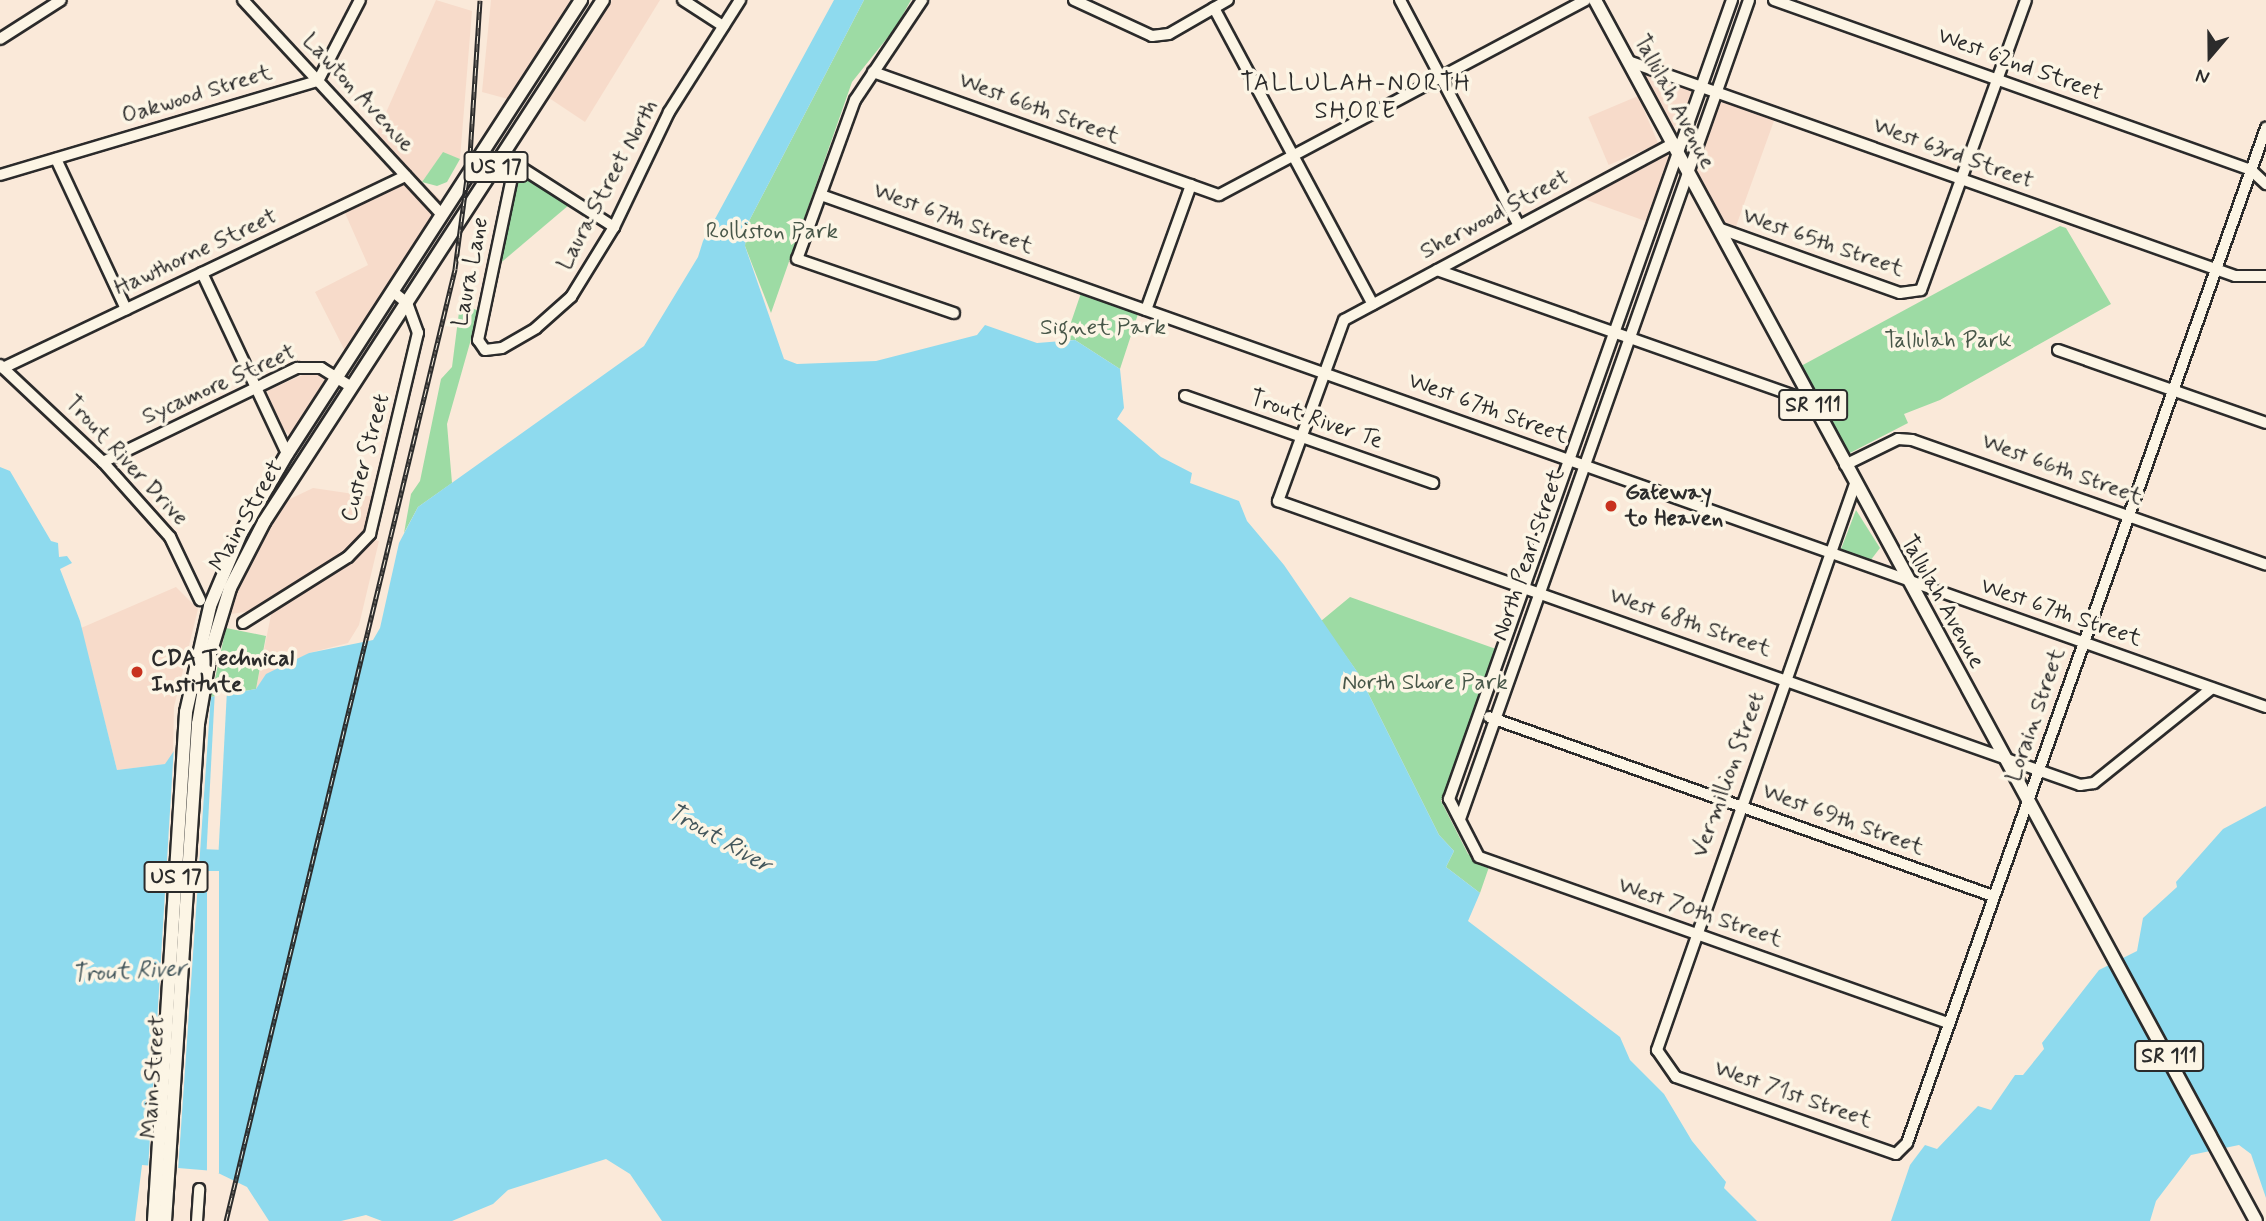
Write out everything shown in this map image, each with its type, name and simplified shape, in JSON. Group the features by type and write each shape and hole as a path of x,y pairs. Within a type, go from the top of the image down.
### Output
{"main road":[{"name":"Main Street","path":"165,1221 162,1174 186,712 196,655 241,533 287,454 581,0"},
{"name":"Tallulah Avenue","path":"1595,0 1906,581 2027,802 2115,955 2256,1221"},
{"name":"Main Street","path":"224,585 601,3"},
{"name":"Main Street","path":"154,1221 162,1174"}],"street":[{"path":"0,39 61,0"},
{"path":"318,81 360,0"},
{"path":"683,0 723,26"},
{"name":"Laura Street North","path":"480,347 491,351 502,348 555,313 589,272 614,227 659,129 740,0"},
{"path":"922,0 855,100 797,259 954,313"},
{"path":"1074,0 1088,2 1142,33 1161,36 1228,0"},
{"path":"1400,0 1519,226"},
{"name":"West 66th Street","path":"873,72 1219,195 1585,0"},
{"name":"North Pearl Street","path":"1460,819 1449,799 1614,333 1676,148 1702,87 1732,0"},
{"name":"North Pearl Street","path":"1460,819 1582,466 1749,0"},
{"name":"West 62nd Street","path":"1774,0 2251,170"},
{"path":"1962,180 2026,0"},
{"name":"Lawton Avenue","path":"245,1 442,215"},
{"path":"1214,8 1373,304"},
{"name":"West 63rd Street","path":"1628,61 2216,269 2248,278 2266,276"},
{"name":"Oakwood Street","path":"0,175 318,81"},
{"path":"521,92 537,102"},
{"name":"Lorain Street","path":"1896,1154 1907,1143 2266,128"},
{"name":"Sherwood Street","path":"1323,373 1340,327 1373,304 1519,226 1676,148"},
{"path":"503,156 614,227"},
{"path":"55,159 125,309"},
{"name":"Laura Lane","path":"480,347 515,163"},
{"path":"2251,170 2266,184"},
{"name":"Hawthorne Street","path":"2,367 406,176"},
{"name":"West 65th Street","path":"1718,229 1900,293 1916,294 1926,284 1962,180"},
{"path":"1146,310 1191,185"},
{"name":"West 67th Street","path":"821,195 2266,707"},
{"path":"1437,270 1811,402"},
{"path":"202,273 287,454"},
{"path":"392,291 407,303"},
{"name":"Custer Street","path":"243,623 348,557 370,534 415,352 418,333 407,303"},
{"path":"2058,350 2266,423"},
{"name":"Sycamore Street","path":"103,461 256,388 310,366 352,387"},
{"name":"Trout River Drive","path":"2,367 103,461 178,547 200,600"},
{"path":"1300,437 1323,373"},
{"name":"Trout River Te","path":"1185,396 1433,483"},
{"name":"West 68th Street","path":"1300,437 1278,501 2087,785 2212,688"},
{"name":"West 66th Street","path":"1845,466 1905,438 2266,565"},
{"name":"Vermillion Street","path":"1676,1077 1663,1064 1658,1040 1854,484"},
{"name":"West 69th Street","path":"1479,714 1993,896"},
{"name":"West 70th Street","path":"1460,819 1479,857 1948,1023"},
{"name":"West 71st Street","path":"1676,1077 1896,1154"},
{"path":"197,1221 199,1189"}],"shaded area":[{"path":"436,0 472,11 460,159 443,153 422,182 443,202 345,351 315,292 368,265 345,213 403,185 410,173 376,135"},
{"path":"491,0 573,0 508,99 482,92"},
{"path":"612,0 660,0 585,122 549,98"},
{"path":"1633,58 1698,81 1680,128 1673,127"},
{"path":"1638,96 1658,144 1609,165 1588,117"},
{"path":"1721,99 1775,118 1735,229 1726,227 1697,170"},
{"path":"1667,154 1671,160 1648,222 1581,198"},
{"path":"309,372 329,376 290,437 277,419 267,391"},
{"path":"313,488 374,497 366,533 348,551 252,611 231,614 244,570 288,500"},
{"name":"CDA Technical Institute","path":"374,540 379,541 359,625 348,643 309,653 256,689 272,610 360,555"},
{"name":"CDA Technical Institute","path":"176,587 198,609 174,707 173,754 166,764 117,770 81,628"}],"green space":[{"name":"Rolliston Park","path":"864,0 911,0 896,27 852,82 771,313 745,246 747,225"},
{"path":"443,152 460,159 447,182 437,186 422,182"},
{"path":"520,175 569,205 497,266 514,181"},
{"name":"Tallulah Park","path":"2060,226 2066,228 2111,304 1940,400 1904,414 1908,423 1848,454 1801,366"},
{"name":"Signet Park","path":"1081,293 1138,314 1120,369 1075,340 1065,340"},
{"path":"465,305 479,311 447,424 452,483 418,507 404,533 411,494 420,481 441,379 452,367 459,312"},
{"path":"1856,510 1880,548 1870,561 1841,549"},
{"name":"North Shore Park","path":"1350,597 1496,649 1441,801 1468,854 1489,867 1480,893 1446,867 1454,851 1439,835 1358,673 1321,621"},
{"path":"226,628 266,636 256,689 211,697"}],"water":[{"name":"Trout River","path":"834,0 864,0 747,225 745,246 784,359 797,364 876,361 977,335 985,325 1037,343 1075,340 1120,369 1124,408 1117,419 1161,457 1192,473 1190,483 1239,501 1247,521 1284,565 1358,673 1439,835 1454,851 1446,867 1480,893 1468,921 1620,1037 1630,1060 1664,1094 1692,1141 1726,1182 1724,1188 1757,1221 662,1221 630,1174 606,1159 508,1190 493,1204 452,1221 382,1221 366,1215 341,1221 269,1221 247,1187 214,1171 142,1165 135,1221 0,1221 0,467 10,471 51,541 58,543 59,557 67,556 72,563 60,569 80,621 117,770 165,764 211,697 256,689 266,674 309,653 373,640 380,628 399,543 418,507 644,346 698,257 703,241"},
{"path":"2266,806 2266,1198 2251,1154 2239,1145 2191,1155 2156,1201 2150,1221 1891,1221 1910,1165 1925,1145 1937,1149 1978,1106 1991,1110 2015,1075 2023,1075 2044,1049 2042,1043 2099,970 2137,951 2143,918 2177,887 2176,882 2223,829"}],"pier":[{"path":"215,689 227,690 219,850 207,849"},
{"path":"211,694 178,1171 148,1169 174,746"},
{"path":"207,871 219,871 219,1173 207,1173"}],"railway":[{"path":"226,1221 455,269 470,155 480,0"}],"place":[{"name":"Gateway to Heaven","path":"1611,506"},
{"name":"CDA Technical Institute","path":"137,672"}],"district":[{"name":"TALLULAH-NORTH SHORE","path":"1356,98"}]}
